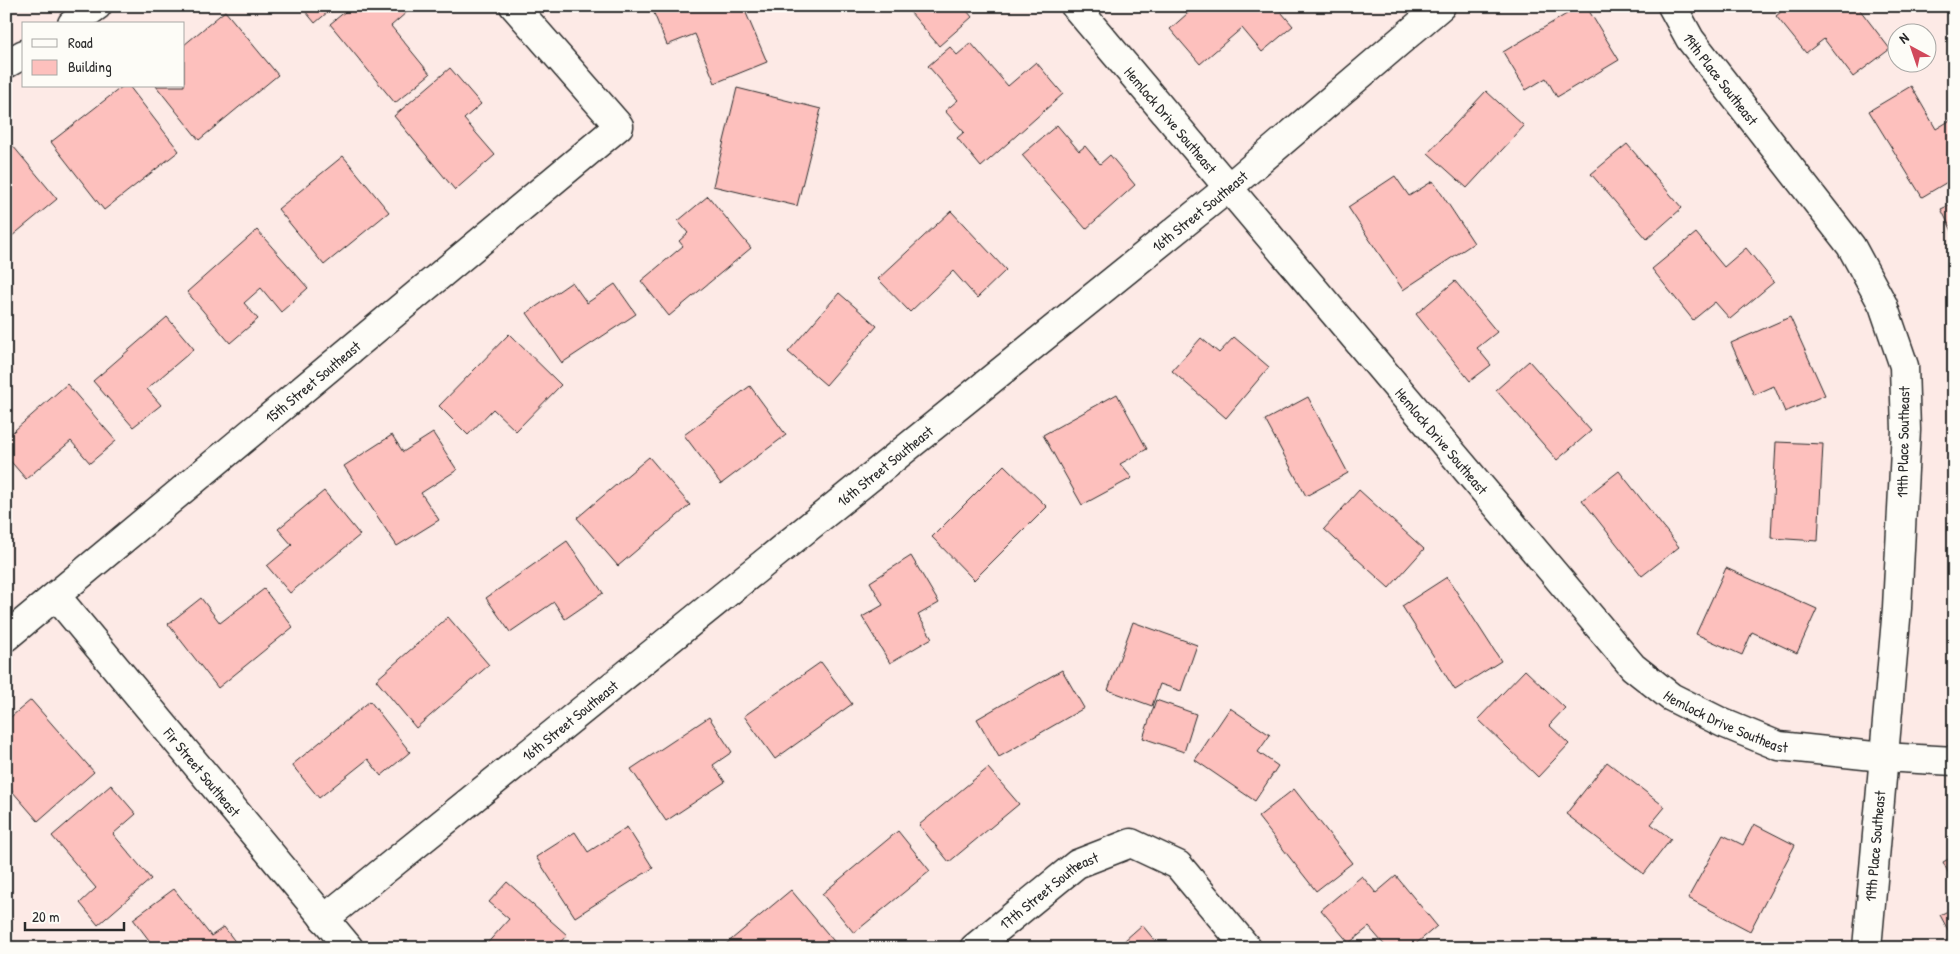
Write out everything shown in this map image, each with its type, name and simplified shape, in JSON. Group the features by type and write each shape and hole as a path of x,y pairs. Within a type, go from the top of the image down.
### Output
{"street":[{"path":"75,22 97,6"},
{"name":"15th Street Southeast","path":"6,637 619,126 514,6"},
{"name":"Hemlock Drive Southeast","path":"1075,6 1633,667 1671,697 1724,723 1779,746 1883,757 1954,761"},
{"name":"16th Street Southeast","path":"324,919 1228,188 1442,6"},
{"name":"19th Place Southeast","path":"1672,6 1690,39 1851,246 1883,305 1904,366 1906,430 1897,608 1867,948"},
{"path":"6,64 22,55"},
{"name":"Fir Street Southeast","path":"56,596 349,948"},
{"name":"17th Street Southeast","path":"974,948 1077,864 1131,843 1178,864 1247,948"}],"building":[{"path":"301,6 335,6 315,23"},
{"path":"352,6 402,6 407,12 391,26 430,74 395,103 330,24"},
{"path":"651,6 743,6 767,62 715,83 695,34 667,45"},
{"path":"905,6 963,6 972,17 939,46"},
{"path":"1196,6 1276,6 1293,26 1262,52 1242,28 1200,64 1170,29"},
{"path":"1580,6 1586,6 1619,60 1557,97 1546,78 1526,90 1503,52"},
{"path":"1788,6 1857,6 1888,46 1888,51 1853,77 1824,39 1806,53 1776,16"},
{"path":"225,11 278,75 199,140 158,88 185,88 185,44"},
{"path":"971,43 1008,86 1036,62 1063,94 981,167 957,138 964,132 945,111 958,100 928,66 950,47 957,55"},
{"path":"450,68 481,104 464,119 495,155 455,190 394,116"},
{"path":"1911,86 1936,129 1954,118 1954,178 1922,197 1869,111"},
{"path":"120,88 131,88 179,151 104,210 51,142"},
{"path":"737,88 821,109 797,206 713,186"},
{"path":"1486,91 1524,126 1467,188 1428,153"},
{"path":"1057,125 1079,151 1085,146 1100,164 1110,155 1135,185 1086,229 1022,155"},
{"path":"1627,144 1682,208 1647,239 1591,174"},
{"path":"13,146 57,199 6,241 6,151"},
{"path":"343,156 389,212 324,265 278,209"},
{"path":"1395,176 1409,196 1433,181 1474,243 1403,290 1348,207"},
{"path":"708,196 751,248 669,316 641,281 683,246 679,241 688,233 678,221"},
{"path":"1954,203 1954,235 1941,209"},
{"path":"951,211 1006,270 977,298 953,271 910,312 878,279"},
{"path":"257,230 308,288 281,312 261,288 244,303 258,319 230,343 187,292"},
{"path":"1696,233 1724,267 1746,248 1774,282 1730,319 1715,302 1693,320 1652,269"},
{"path":"1455,281 1497,332 1477,348 1491,365 1470,381 1416,314"},
{"path":"572,282 587,303 615,284 636,314 562,363 527,313"},
{"path":"839,293 877,326 826,385 788,352"},
{"path":"167,317 194,349 147,389 161,405 133,427 93,381"},
{"path":"1790,317 1825,395 1785,412 1774,386 1754,395 1731,343"},
{"path":"509,334 561,385 516,431 493,409 468,435 439,406"},
{"path":"1234,337 1269,367 1226,418 1172,371 1201,338 1219,353"},
{"path":"1529,361 1591,431 1557,460 1496,390"},
{"path":"67,384 116,441 90,463 71,441 26,479 6,456 6,438"},
{"path":"750,386 786,435 721,484 684,435"},
{"path":"1117,394 1147,449 1120,464 1132,478 1082,505 1043,435"},
{"path":"1308,397 1348,473 1306,496 1265,420"},
{"path":"433,433 457,470 421,493 439,520 397,546 344,466 392,435 403,452"},
{"path":"1776,442 1823,444 1818,541 1771,538"},
{"path":"649,457 690,505 618,566 577,518"},
{"path":"1004,465 1047,507 974,580 932,537"},
{"path":"1619,471 1679,547 1642,576 1582,500"},
{"path":"1359,490 1424,549 1389,588 1324,529"},
{"path":"324,491 360,535 290,593 267,566 292,545 278,529"},
{"path":"567,541 603,593 565,619 554,602 510,632 486,598"},
{"path":"911,556 939,603 918,615 932,638 890,663 862,617 883,605 870,582"},
{"path":"1726,568 1817,609 1797,653 1752,632 1742,655 1696,634"},
{"path":"1447,577 1501,661 1455,690 1402,606"},
{"path":"264,589 293,627 218,688 168,624 201,598 220,623"},
{"path":"448,617 489,665 416,728 376,680"},
{"path":"1133,622 1197,645 1181,691 1160,684 1152,706 1108,690"},
{"path":"821,662 852,704 775,759 744,716"},
{"path":"1062,670 1084,708 999,757 977,719"},
{"path":"1525,670 1565,708 1549,725 1569,744 1538,777 1478,719"},
{"path":"31,700 94,772 38,821 6,784 6,721"},
{"path":"1156,700 1196,714 1184,752 1143,738"},
{"path":"370,701 410,752 381,776 368,759 319,798 292,765"},
{"path":"1230,708 1270,735 1258,752 1278,766 1255,801 1195,760"},
{"path":"709,717 732,752 713,765 725,782 666,821 631,769"},
{"path":"1607,762 1665,807 1651,824 1671,839 1644,874 1566,814"},
{"path":"988,768 1019,804 949,862 919,825"},
{"path":"111,785 136,814 113,834 151,879 98,925 80,903 96,888 52,836"},
{"path":"1294,789 1352,863 1316,891 1258,817"},
{"path":"1754,824 1795,845 1750,931 1688,898 1723,835 1743,845"},
{"path":"627,827 653,868 575,917 536,857 575,832 588,852"},
{"path":"898,831 930,871 854,933 822,894"},
{"path":"1954,856 1954,884 1943,862"},
{"path":"1362,876 1376,893 1396,876 1437,926 1411,948 1387,948 1369,927 1349,943 1321,910"},
{"path":"507,882 567,935 555,948 483,948 509,919 489,902"},
{"path":"174,889 211,936 224,927 240,948 155,948 133,919"},
{"path":"791,890 838,946 730,948 726,944"},
{"path":"1954,908 1954,941 1940,915"},
{"path":"1142,925 1161,948 1116,948"}]}
